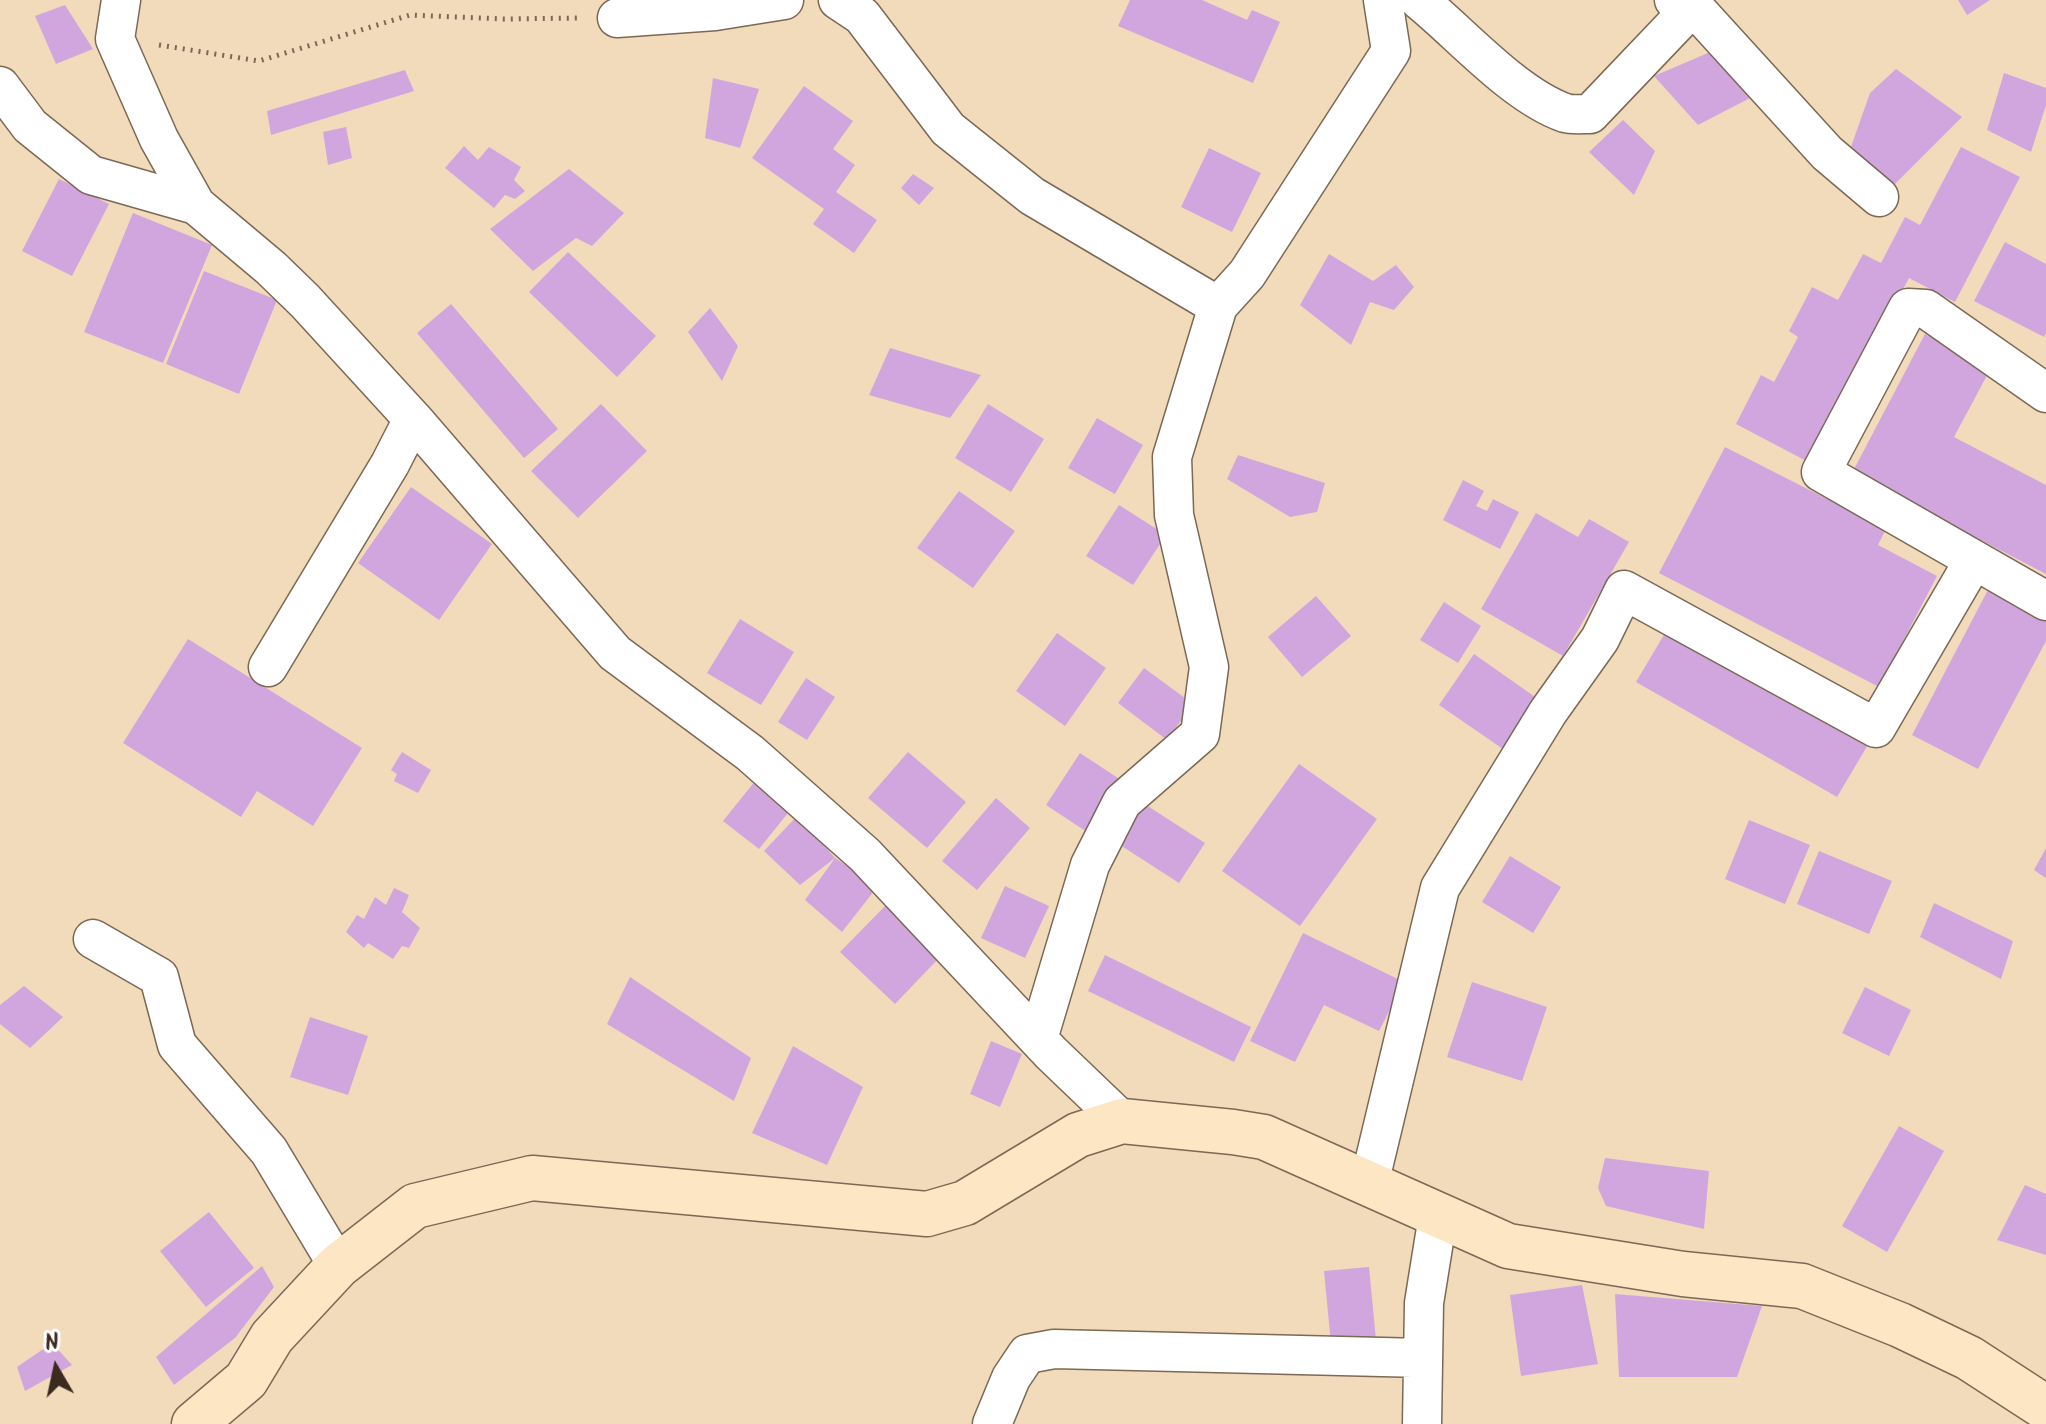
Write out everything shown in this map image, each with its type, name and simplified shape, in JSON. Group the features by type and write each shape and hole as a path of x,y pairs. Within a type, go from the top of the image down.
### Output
{"main road":[{"path":"194,1424 246,1380 272,1337 338,1266 415,1206 532,1178 927,1214 965,1203 1078,1135 1122,1121 1264,1137 1508,1246 1683,1274 1802,1286 1900,1325 1969,1358 2046,1408"}],"street":[{"path":"121,0 115,39 159,139 196,205 305,301 413,419 615,653 750,753 865,855 1038,1039 1122,1121"},
{"path":"617,18 715,11 784,0"},
{"path":"838,0 862,16 948,129 1032,196 1218,306"},
{"path":"1038,1039 1090,865 1122,802 1200,734 1209,667 1174,515 1172,457 1218,306 1247,274 1391,51 1383,0"},
{"path":"1419,0 1495,68 1534,96 1567,114 1590,114 1684,3 1827,153 1879,197"},
{"path":"0,86 30,126 91,175 196,205"},
{"path":"2046,393 1926,309 1908,308 1821,472 2046,601"},
{"path":"268,667 390,464 413,419"},
{"path":"1369,1184 1440,888 1548,712 1600,639 1624,590 1876,728 1974,560"},
{"path":"93,939 159,977 177,1045 269,1151 338,1266"},
{"path":"1422,1424 1424,1303 1438,1216"},
{"path":"992,1424 1011,1378 1027,1354 1054,1349 1423,1358"}],"path":[{"path":"115,39 259,61 410,15 504,19 617,18"}],"building":[{"path":"1130,0 1202,0 1247,20 1252,10 1280,22 1253,83 1118,26"},
{"path":"1958,0 1990,0 1967,15"},
{"path":"65,5 93,49 56,64 35,16"},
{"path":"1722,47 1750,98 1698,125 1654,76"},
{"path":"1896,69 1962,117 1886,193 1846,161 1870,93"},
{"path":"405,70 414,91 271,135 267,111"},
{"path":"2004,73 2046,88 2046,105 2031,152 1987,130"},
{"path":"713,78 759,89 740,148 705,138"},
{"path":"804,86 853,121 833,149 855,165 836,192 877,220 854,253 813,224 824,209 752,158"},
{"path":"1623,120 1655,151 1634,195 1589,152"},
{"path":"346,127 352,158 328,165 323,132"},
{"path":"464,146 478,160 489,147 521,167 514,180 525,191 515,199 505,195 494,208 445,168"},
{"path":"1961,147 2020,177 1955,302 1909,278 1812,464 1736,424 1761,375 1774,382 1798,337 1789,331 1812,287 1838,300 1863,254 1881,263 1905,217 1920,225"},
{"path":"1209,148 1261,173 1232,232 1181,207"},
{"path":"569,169 624,213 592,246 576,238 533,271 490,229"},
{"path":"913,174 934,188 919,205 901,188"},
{"path":"59,179 109,204 72,276 22,251"},
{"path":"133,213 212,245 163,363 84,332"},
{"path":"2005,242 2046,264 2044,337 1974,301"},
{"path":"568,252 656,336 617,377 529,292"},
{"path":"1329,254 1373,281 1396,265 1414,287 1394,310 1370,302 1351,345 1300,305"},
{"path":"204,271 277,300 239,394 166,364"},
{"path":"451,304 558,429 524,458 417,333"},
{"path":"710,308 738,346 722,381 688,332"},
{"path":"1925,334 1991,368 1954,437 2046,485 2046,574 1852,473"},
{"path":"890,348 981,375 950,418 869,395"},
{"path":"601,404 647,451 578,518 531,471"},
{"path":"988,404 1044,439 1011,492 955,458"},
{"path":"1097,418 1143,445 1115,494 1068,468"},
{"path":"1725,447 1886,529 1878,545 1937,576 1879,687 1659,573"},
{"path":"1238,455 1325,483 1317,512 1290,517 1227,479"},
{"path":"1463,480 1484,491 1476,506 1487,511 1493,499 1519,512 1500,549 1443,520"},
{"path":"411,487 492,544 439,620 358,563"},
{"path":"959,491 1015,531 973,588 917,548"},
{"path":"1119,505 1166,535 1133,585 1086,556"},
{"path":"1536,513 1578,537 1589,519 1629,542 1563,656 1481,609"},
{"path":"1990,586 2046,615 2046,641 1978,769 1912,735"},
{"path":"1316,596 1351,636 1302,677 1268,637"},
{"path":"1444,602 1481,626 1458,663 1420,640"},
{"path":"740,619 794,652 761,705 707,673"},
{"path":"1668,628 1869,743 1837,797 1636,682"},
{"path":"1057,633 1106,668 1065,726 1016,691"},
{"path":"188,639 362,748 313,826 257,791 241,817 123,743"},
{"path":"1474,654 1538,699 1503,749 1439,705"},
{"path":"1144,668 1193,704 1167,740 1118,703"},
{"path":"806,678 835,697 807,740 778,722"},
{"path":"402,752 431,770 418,793 394,781 397,774 391,770"},
{"path":"908,752 966,802 927,848 868,798"},
{"path":"1080,753 1124,782 1090,834 1046,805"},
{"path":"1299,764 1377,819 1300,926 1222,871"},
{"path":"760,775 796,803 759,849 723,821"},
{"path":"996,798 1030,828 977,890 942,861"},
{"path":"1143,803 1205,843 1179,883 1117,843"},
{"path":"798,815 835,858 800,885 764,851"},
{"path":"1749,820 1810,845 1785,904 1725,879"},
{"path":"2046,848 2046,878 2034,870"},
{"path":"1819,851 1892,881 1869,934 1797,904"},
{"path":"1510,856 1561,887 1533,933 1482,902"},
{"path":"835,858 878,886 842,932 805,900"},
{"path":"1005,886 1049,906 1025,958 981,938"},
{"path":"394,888 409,895 402,912 420,928 409,948 402,946 393,959 368,943 364,948 346,932 357,915 364,919 375,897 386,905"},
{"path":"1934,903 2013,941 2001,979 1920,937"},
{"path":"887,904 941,956 895,1004 840,952"},
{"path":"1303,933 1404,982 1379,1031 1324,1005 1295,1062 1250,1041"},
{"path":"1105,955 1251,1027 1234,1062 1088,991"},
{"path":"630,977 751,1058 734,1101 607,1024"},
{"path":"1472,982 1547,1007 1522,1081 1447,1057"},
{"path":"24,986 63,1017 30,1048 0,1024 0,1005"},
{"path":"1865,987 1911,1010 1889,1056 1842,1033"},
{"path":"310,1017 368,1036 348,1095 290,1077"},
{"path":"991,1041 1022,1054 1000,1107 970,1094"},
{"path":"793,1046 863,1087 827,1165 752,1133"},
{"path":"1899,1126 1944,1151 1887,1252 1842,1226"},
{"path":"1605,1158 1709,1171 1704,1229 1606,1206 1598,1188"},
{"path":"2025,1185 2046,1194 2046,1255 1997,1240"},
{"path":"209,1212 254,1268 206,1307 160,1251"},
{"path":"262,1266 274,1287 235,1338 174,1385 156,1357"},
{"path":"1369,1267 1376,1340 1331,1344 1324,1271"},
{"path":"1582,1285 1598,1364 1521,1376 1510,1295"},
{"path":"1615,1294 1762,1306 1737,1377 1619,1377"},
{"path":"52,1343 72,1365 25,1391 17,1367"}]}
